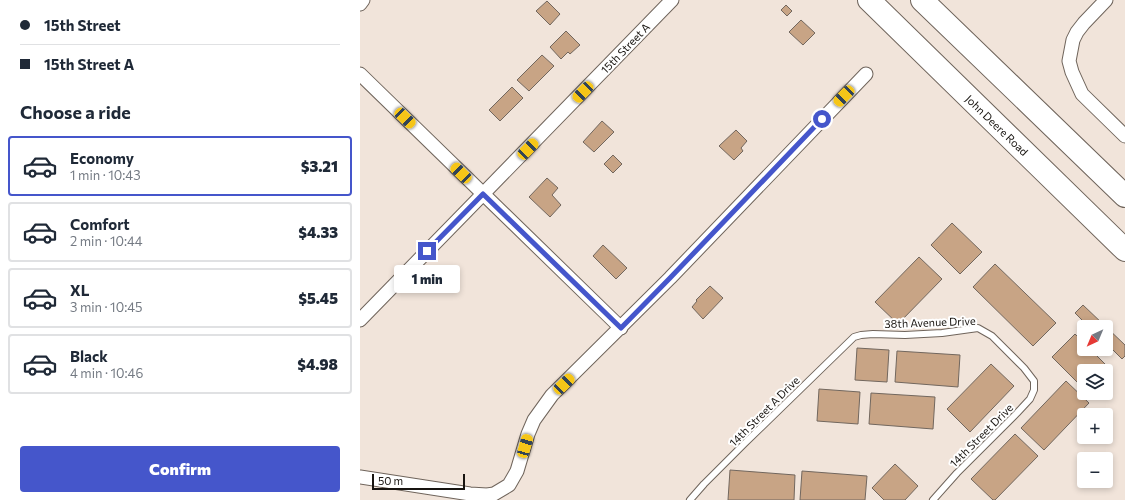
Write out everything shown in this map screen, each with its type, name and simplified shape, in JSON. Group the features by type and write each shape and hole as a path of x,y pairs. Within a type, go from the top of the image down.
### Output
{"highway":[{"name":"John Deere Road","path":"869,0 1125,250"},
{"path":"922,0 1125,196"}],"street":[{"path":"360,4 363,0"},
{"name":"15th Street A","path":"360,320 672,0"},
{"path":"1106,0 1077,32 1073,40 1069,61 1076,83 1082,94 1125,136"},
{"path":"360,74 621,328"},
{"path":"360,477 486,496 494,494 509,486 518,471 528,434 534,420 552,395 681,267 866,74"}],"lane":[{"name":"38th Avenue Drive","path":"854,337 873,334 905,335 942,333 978,328 992,336 1034,380"},
{"name":"14th Street A Drive","path":"690,500 745,443 854,337"},
{"name":"14th Street Drive","path":"933,500 957,473 1030,399 1034,390 1034,380"}],"building":[{"path":"547,1 560,14 550,25 536,11"},
{"path":"786,5 792,11 787,16 781,10"},
{"path":"801,20 815,33 803,45 789,32"},
{"path":"566,31 580,45 570,54 568,52 561,59 550,47"},
{"path":"542,55 554,66 529,91 517,80"},
{"path":"512,87 523,98 500,121 489,110"},
{"path":"602,121 614,132 594,152 583,142"},
{"path":"736,130 747,141 741,148 743,151 734,160 719,146"},
{"path":"613,155 622,164 613,173 604,164"},
{"path":"547,178 558,188 552,195 561,205 550,217 529,197"},
{"path":"952,223 982,252 960,274 931,245"},
{"path":"603,245 627,268 616,279 593,256"},
{"path":"919,257 942,279 898,324 875,302"},
{"path":"995,264 1056,323 1033,346 973,287"},
{"path":"710,286 723,298 703,319 692,307 697,301 696,300"},
{"path":"1083,305 1099,320 1082,320 1075,313"},
{"path":"1075,334 1077,336 1077,356 1097,356 1105,364 1077,364 1077,382 1052,357"},
{"path":"1113,334 1125,345 1125,356 1122,359 1113,350"},
{"path":"857,348 889,350 887,382 855,380"},
{"path":"897,351 960,355 958,387 895,382"},
{"path":"991,364 1014,386 970,432 947,409"},
{"path":"1066,381 1077,392 1077,400 1086,400 1089,403 1084,408 1077,408 1077,416 1044,450 1021,428"},
{"path":"819,389 860,392 858,424 817,421"},
{"path":"871,393 935,397 933,429 869,424"},
{"path":"1015,434 1038,456 995,500 993,500 971,479"},
{"path":"895,464 918,486 905,500 884,500 872,488"},
{"path":"730,470 795,475 794,500 728,500"},
{"path":"802,471 867,476 865,500 800,500"}],"route":[{"path":"427,251 483,194 621,328 822,119"}]}
